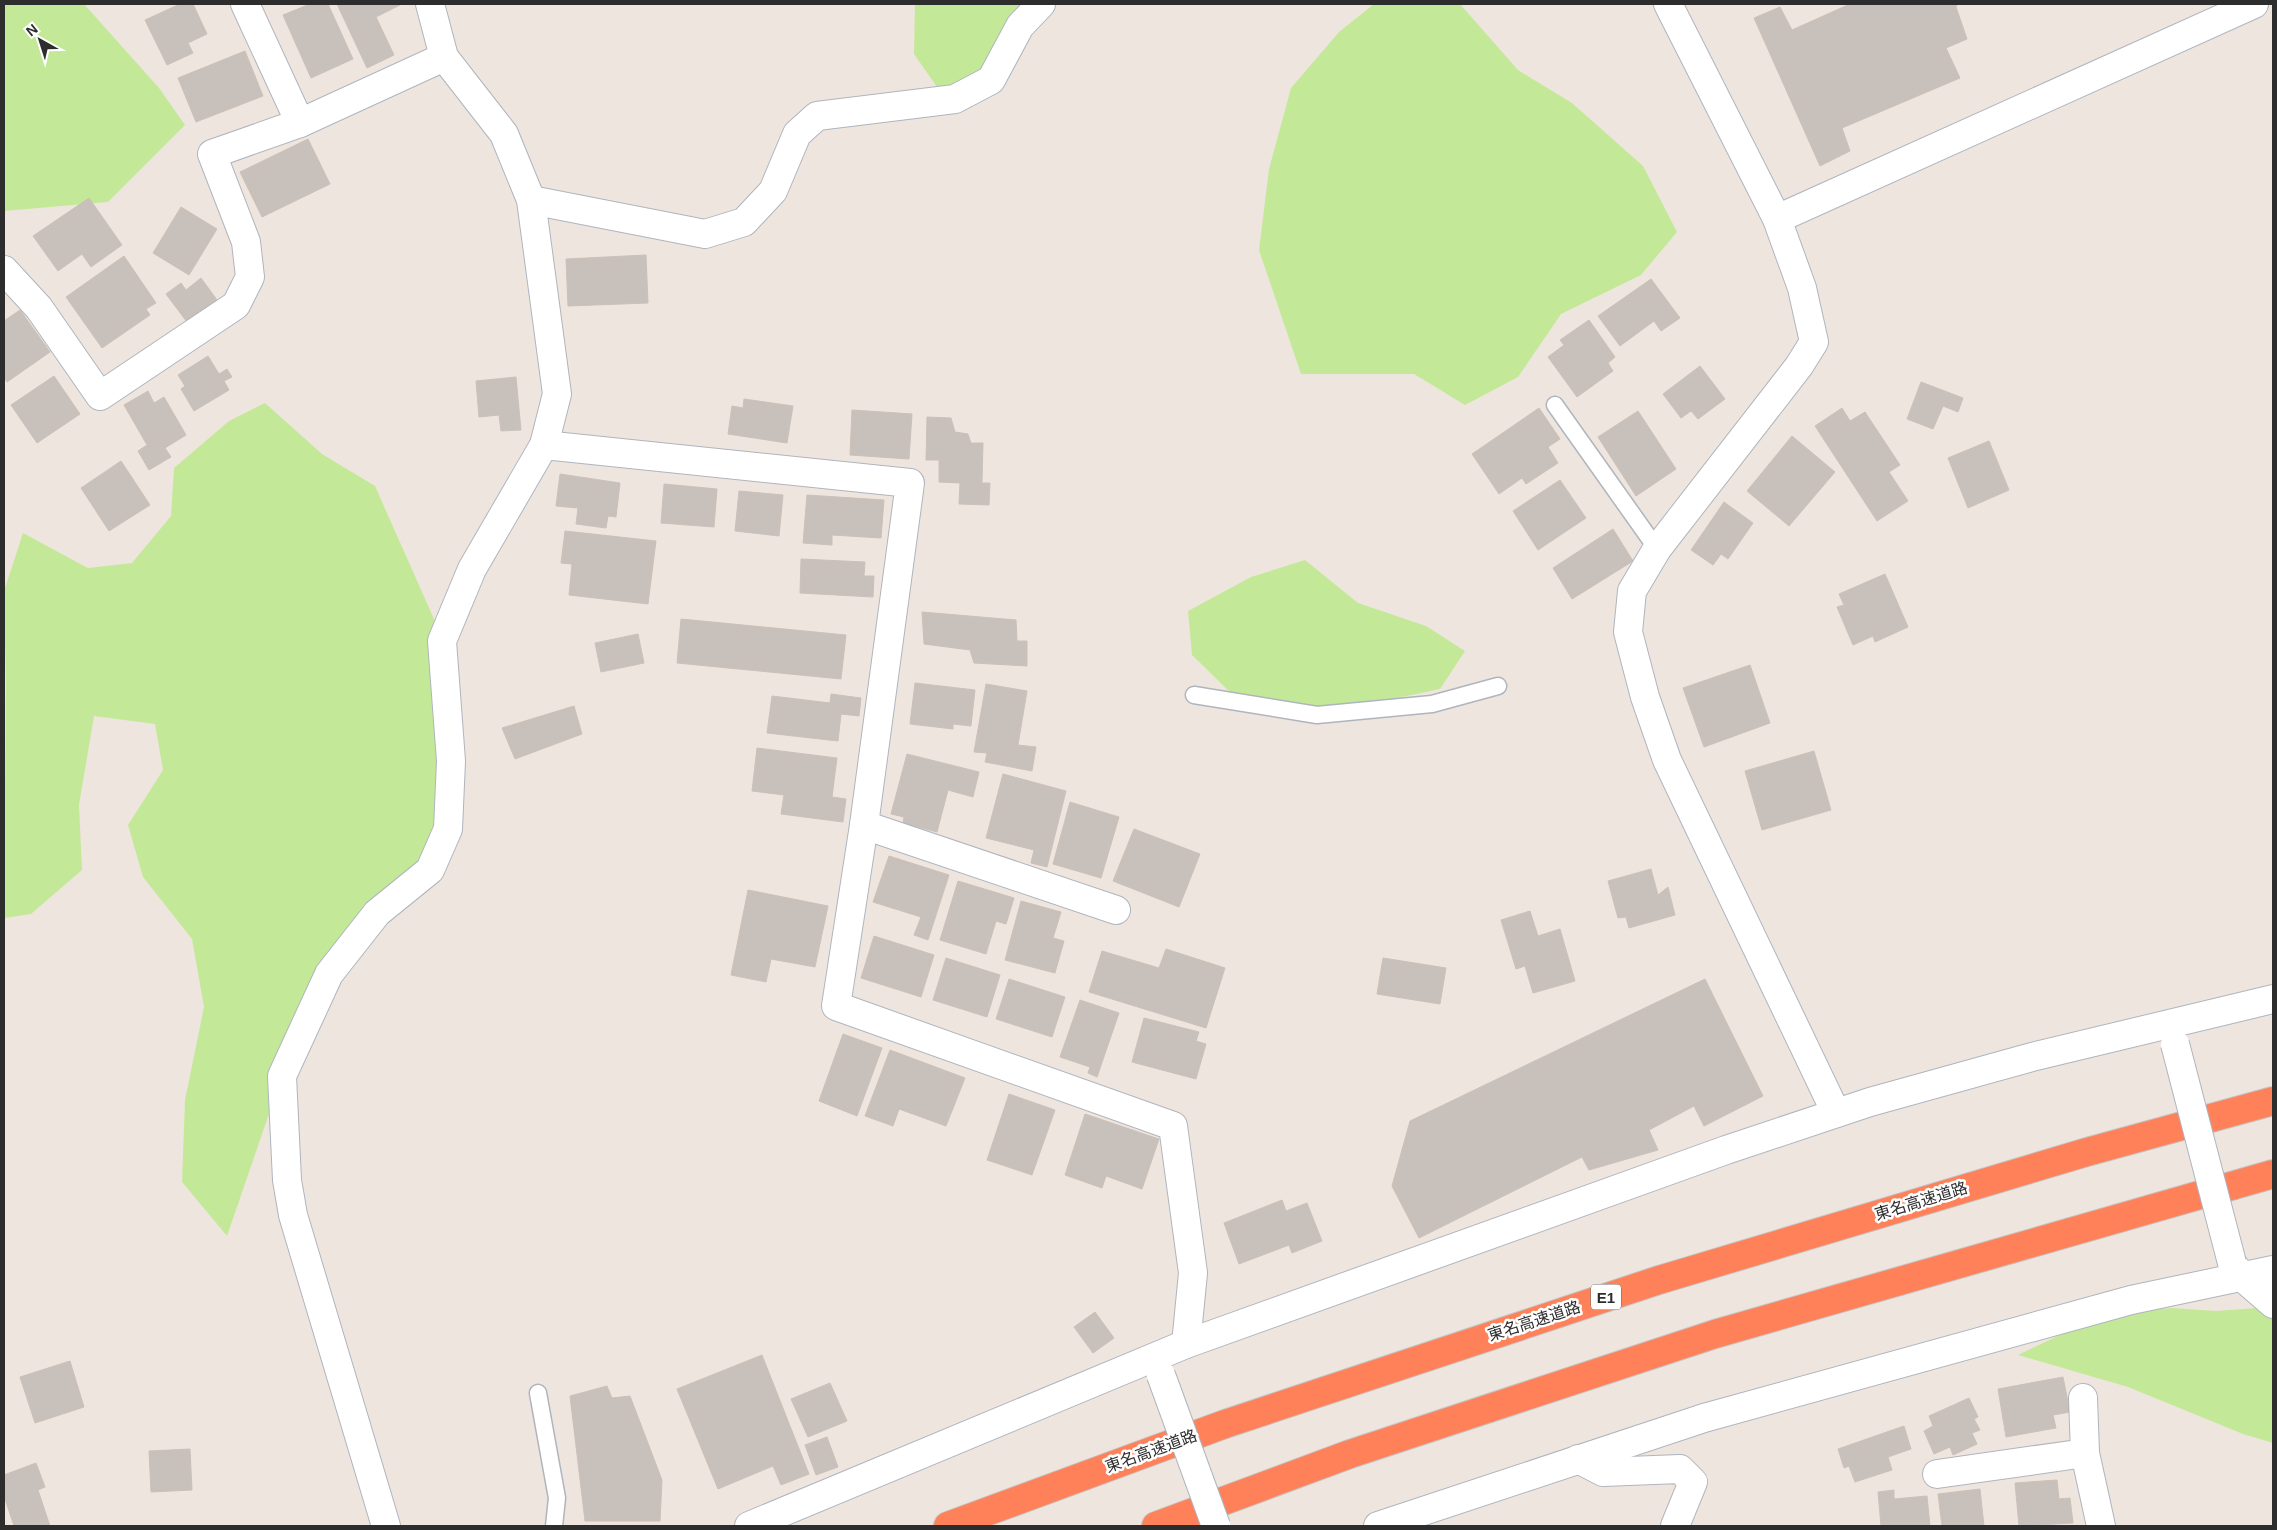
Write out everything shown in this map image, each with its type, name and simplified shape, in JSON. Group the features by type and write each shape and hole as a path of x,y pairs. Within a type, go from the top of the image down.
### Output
{"highway":[{"name":"東名高速道路","path":"948,1526 1225,1424 1659,1280 2087,1152 2273,1101"},
{"path":"1156,1526 1350,1454 1715,1334 2273,1174"}],"street":[{"path":"245,4 300,123"},
{"path":"386,1526 293,1215 286,1180 282,1076 329,974 377,913 430,870 448,829 451,761 442,641 472,569 544,445 557,394 531,200 504,134 444,57 430,4"},
{"path":"531,200 706,234 744,222 773,191 797,134 817,116 955,100 991,80 1020,26 1041,4"},
{"path":"1668,4 1777,220 1802,288 1814,342 1799,366 1657,549 1632,591 1628,632 1645,697 1667,760 1836,1113"},
{"path":"1777,220 2254,4"},
{"path":"4,270 39,308 100,396 236,305 250,277 246,242 212,154 300,123 444,57"},
{"path":"544,445 910,483 864,825 836,1006 1173,1126 1193,1273 1186,1344"},
{"path":"864,825 1116,910"},
{"path":"749,1526 1186,1344 1836,1113 2032,1057 2173,1035 2273,999"},
{"path":"2173,1035 2238,1270 2273,1304"},
{"path":"1378,1526 1704,1418 2238,1270 2273,1270"},
{"path":"1161,1375 1216,1526"},
{"path":"2083,1398 2084,1453 2101,1526"},
{"path":"1937,1474 2084,1453"},
{"path":"1578,1459 1603,1472 1680,1469 1693,1482 1676,1526"}],"lane":[{"path":"1555,405 1657,549"},
{"path":"1194,695 1317,715 1432,704 1498,686"},
{"path":"538,1393 557,1498 554,1526"}],"green space":[{"path":"4,4 84,4 159,88 185,125 108,202 4,211"},
{"path":"915,4 1047,4 1019,54 946,100 914,54"},
{"path":"1374,4 1460,4 1518,70 1572,103 1643,166 1677,232 1641,275 1561,314 1518,377 1465,405 1414,374 1301,374 1259,250 1269,169 1291,88 1339,32"},
{"path":"265,403 322,454 375,486 442,637 441,860 353,934 282,1076 227,1236 182,1182 185,1100 204,1007 192,939 143,877 128,825 163,770 155,724 94,716 79,805 82,870 31,914 4,918 6,683 4,591 23,533 88,568 132,563 171,516 174,468 229,421"},
{"path":"1305,560 1358,603 1426,626 1465,651 1440,689 1326,713 1236,698 1192,655 1188,611 1251,577"},
{"path":"2172,1308 2216,1311 2257,1308 2273,1319 2273,1443 2243,1434 2128,1387 2018,1355 2104,1314"}],"building":[{"path":"180,4 193,4 207,34 188,43 193,53 167,65 145,20"},
{"path":"310,4 328,4 353,59 311,78 283,15"},
{"path":"337,4 402,4 376,17 394,55 367,68"},
{"path":"1850,4 1957,4 1956,7 1967,39 1946,48 1960,78 1842,128 1850,151 1820,166 1754,18 1780,7 1792,30"},
{"path":"245,51 263,96 196,122 178,78"},
{"path":"308,139 330,184 262,217 240,172"},
{"path":"89,198 122,245 91,267 82,254 58,271 33,236"},
{"path":"181,207 217,229 189,275 153,253"},
{"path":"646,255 648,303 568,306 566,259"},
{"path":"124,256 156,303 146,309 150,315 102,348 66,297"},
{"path":"201,278 217,300 187,322 166,294 181,283 186,290"},
{"path":"1651,279 1680,318 1661,331 1654,321 1620,346 1598,316"},
{"path":"20,310 50,352 7,382 4,377 4,321"},
{"path":"1589,320 1615,357 1608,363 1613,371 1577,397 1548,357 1564,345 1560,340"},
{"path":"208,356 219,374 227,369 232,377 224,381 229,390 194,411 181,389 185,386 178,375"},
{"path":"1700,366 1725,399 1698,419 1691,411 1681,418 1663,394"},
{"path":"54,376 80,414 37,443 11,405"},
{"path":"516,377 521,430 501,431 499,415 479,417 476,381"},
{"path":"1921,382 1963,398 1958,412 1943,406 1933,429 1907,419"},
{"path":"148,391 154,403 164,397 186,435 165,448 171,457 149,470 138,451 147,445 124,405"},
{"path":"744,399 793,406 787,443 728,434 732,406 743,408"},
{"path":"1539,408 1560,439 1548,447 1558,463 1526,484 1522,478 1499,494 1472,454"},
{"path":"1842,408 1850,421 1865,412 1900,465 1889,472 1908,501 1877,521 1815,426"},
{"path":"852,410 912,414 909,459 850,455"},
{"path":"1638,411 1676,469 1636,496 1598,437"},
{"path":"927,417 951,418 955,432 968,434 971,443 983,443 982,483 990,483 989,505 959,504 960,483 939,482 939,460 926,460"},
{"path":"1792,436 1835,472 1789,526 1747,491"},
{"path":"1989,441 2009,490 1968,508 1948,458"},
{"path":"121,461 150,505 109,531 81,488"},
{"path":"560,474 620,483 616,517 608,516 606,528 576,524 578,508 556,506"},
{"path":"1560,480 1586,518 1538,550 1513,511"},
{"path":"664,484 717,489 714,527 661,523"},
{"path":"739,491 783,495 779,536 735,531"},
{"path":"807,495 884,500 881,538 832,535 832,545 803,543"},
{"path":"1724,502 1753,523 1728,559 1721,554 1713,565 1691,550"},
{"path":"1613,529 1633,561 1572,599 1553,568"},
{"path":"565,531 656,541 648,604 569,595 572,564 561,563"},
{"path":"801,559 865,562 864,576 874,576 873,597 800,593"},
{"path":"1885,574 1908,627 1875,642 1873,636 1853,645 1837,607 1844,605 1839,594"},
{"path":"922,612 1016,620 1017,641 1027,641 1027,666 974,663 970,650 924,644"},
{"path":"681,619 846,635 841,679 677,663"},
{"path":"638,634 644,663 601,672 595,643"},
{"path":"1750,665 1770,723 1704,747 1683,688"},
{"path":"915,683 975,690 971,726 953,724 953,729 910,724"},
{"path":"986,684 1027,691 1018,745 1036,747 1032,771 985,762 987,753 974,752"},
{"path":"831,694 861,698 859,716 841,714 838,741 767,733 772,696 830,703"},
{"path":"574,706 582,734 515,759 502,728"},
{"path":"757,748 837,758 832,797 846,799 843,822 781,814 784,795 752,791"},
{"path":"1814,751 1831,810 1762,830 1745,771"},
{"path":"907,754 979,772 973,797 948,790 937,832 903,823 904,817 891,814"},
{"path":"1003,774 1066,791 1047,867 1031,863 1034,850 986,838"},
{"path":"1070,802 1119,817 1101,878 1053,864"},
{"path":"1134,829 1200,854 1179,907 1113,881"},
{"path":"889,856 949,875 928,940 914,935 921,917 873,902"},
{"path":"1651,869 1658,895 1668,887 1675,915 1629,928 1626,917 1618,918 1608,881"},
{"path":"958,881 1014,898 1006,924 996,921 986,954 940,940"},
{"path":"748,890 828,906 815,967 771,959 766,982 731,975"},
{"path":"1021,901 1061,912 1053,938 1064,941 1055,973 1005,960"},
{"path":"1530,911 1538,936 1560,929 1575,981 1533,993 1525,966 1516,969 1501,920"},
{"path":"874,936 934,955 921,997 861,978"},
{"path":"1166,949 1225,968 1206,1028 1089,992 1102,951 1159,968"},
{"path":"946,958 1000,975 987,1017 933,1000"},
{"path":"1383,958 1446,968 1440,1004 1377,994"},
{"path":"1009,979 1065,997 1052,1037 996,1019"},
{"path":"1705,979 1763,1096 1704,1126 1694,1106 1649,1130 1658,1150 1589,1170 1582,1157 1419,1238 1392,1186 1410,1121"},
{"path":"1080,1000 1119,1013 1097,1077 1088,1073 1090,1067 1060,1057"},
{"path":"1144,1018 1199,1032 1196,1041 1206,1044 1196,1079 1132,1062"},
{"path":"843,1034 882,1048 857,1116 819,1101"},
{"path":"890,1050 965,1078 946,1126 899,1109 893,1126 865,1116"},
{"path":"1009,1094 1055,1110 1032,1175 987,1160"},
{"path":"1085,1114 1159,1139 1142,1189 1106,1176 1102,1188 1065,1175"},
{"path":"1282,1200 1286,1211 1307,1203 1322,1241 1292,1253 1289,1245 1239,1264 1224,1223"},
{"path":"1095,1312 1114,1338 1093,1353 1074,1327"},
{"path":"762,1355 809,1474 781,1485 773,1466 718,1489 677,1389"},
{"path":"70,1361 84,1407 35,1423 20,1377"},
{"path":"2063,1377 2070,1412 2053,1415 2056,1428 2006,1437 1998,1389"},
{"path":"830,1383 847,1421 808,1437 791,1399"},
{"path":"607,1386 612,1398 630,1396 662,1480 660,1521 585,1521 570,1396"},
{"path":"1969,1398 1978,1417 1974,1419 1980,1430 1972,1433 1977,1444 1953,1455 1950,1447 1934,1454 1924,1431 1933,1426 1929,1416"},
{"path":"1904,1426 1911,1449 1888,1457 1892,1470 1855,1482 1849,1466 1844,1468 1838,1449"},
{"path":"827,1437 838,1467 816,1475 805,1445"},
{"path":"190,1449 192,1490 151,1492 149,1451"},
{"path":"36,1463 45,1487 38,1490 50,1526 14,1526 4,1496 4,1475"},
{"path":"2057,1480 2059,1499 2070,1498 2073,1523 2019,1526 2015,1483"},
{"path":"1980,1489 1984,1526 1942,1526 1938,1494"},
{"path":"1894,1490 1894,1499 1927,1496 1930,1526 1881,1526 1878,1492"}]}
